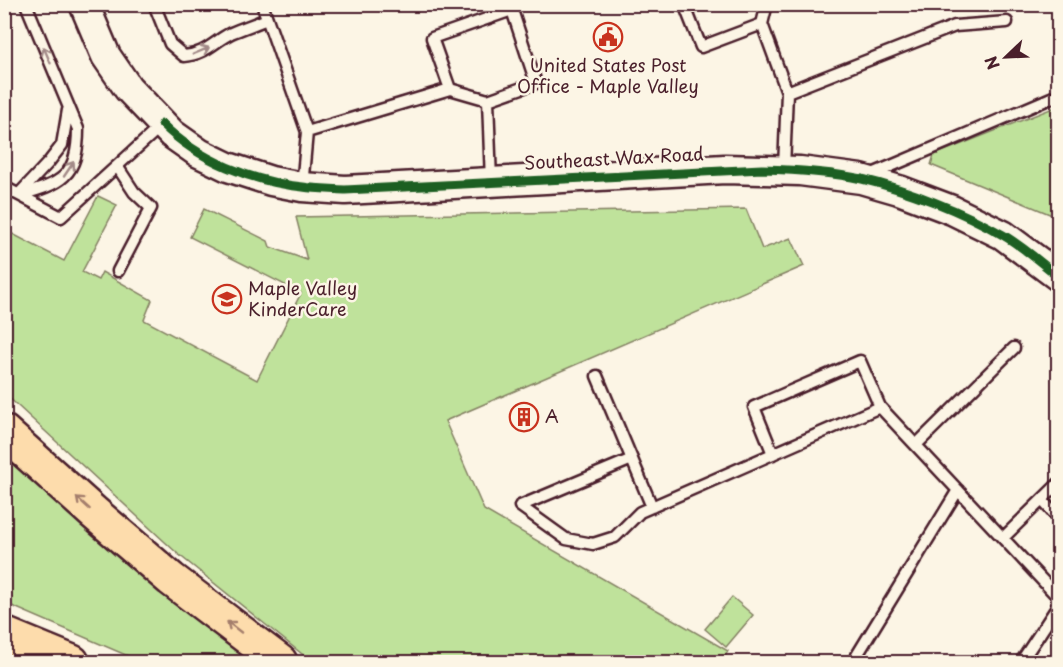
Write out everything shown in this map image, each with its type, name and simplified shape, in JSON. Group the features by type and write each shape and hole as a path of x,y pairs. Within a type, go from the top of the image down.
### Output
{"highway":[{"path":"4,432 171,579 280,663"},
{"path":"4,634 72,663"}],"main road":[{"name":"Southeast Wax Road","path":"84,4 106,56 128,88 172,134 199,153 228,167 271,181 302,187 345,190 725,169 784,170 861,179 952,210 1003,235 1059,276"}],"lane":[{"path":"19,195 58,182 73,164 78,150 78,129 26,4"},
{"path":"154,4 170,44 184,56 195,55 229,34 267,19"},
{"path":"262,4 307,132 302,187"},
{"path":"684,4 701,47 762,24"},
{"path":"767,4 762,24 788,92 784,170"},
{"path":"307,132 450,89 488,100 536,83 512,10 432,38 450,89"},
{"path":"788,92 955,26 1007,22"},
{"path":"861,179 1059,95"},
{"path":"488,100 491,182"},
{"path":"19,195 62,145 68,106"},
{"path":"4,187 61,218 162,124"},
{"path":"117,166 134,192 151,208 118,271"},
{"path":"916,445 1014,348"},
{"path":"773,454 754,407 860,361 880,407 1059,597"},
{"path":"597,376 652,507"},
{"path":"632,459 520,506 566,539 593,543 615,537 640,512 880,407"},
{"path":"1003,538 1059,484"},
{"path":"865,663 856,657 958,490"},
{"path":"1042,500 1059,518"},
{"path":"1021,663 1059,606"}],"green space":[{"path":"1058,106 1058,220 1052,215 931,165 934,155"},
{"path":"98,196 117,205 82,272 98,280 102,272 152,300 144,320 257,380 301,293 190,237 204,209 268,241 270,247 307,260 296,217 746,209 762,249 791,238 804,266 445,421 484,510 728,651 722,662 312,662 178,554 5,394 5,230 64,261"},
{"path":"4,448 261,662 142,662 5,603"},
{"path":"732,597 753,615 726,647 705,629"}],"cycle path":[{"path":"162,124 192,148 227,167 265,180 314,188 345,190 762,169 850,177 916,195 987,226 1010,239 1058,276"}],"place":[{"name":"United States Post Office - Maple Valley","path":"608,37"},
{"name":"Maple Valley KinderCare","path":"227,299"},
{"name":"A","path":"524,417"}]}
